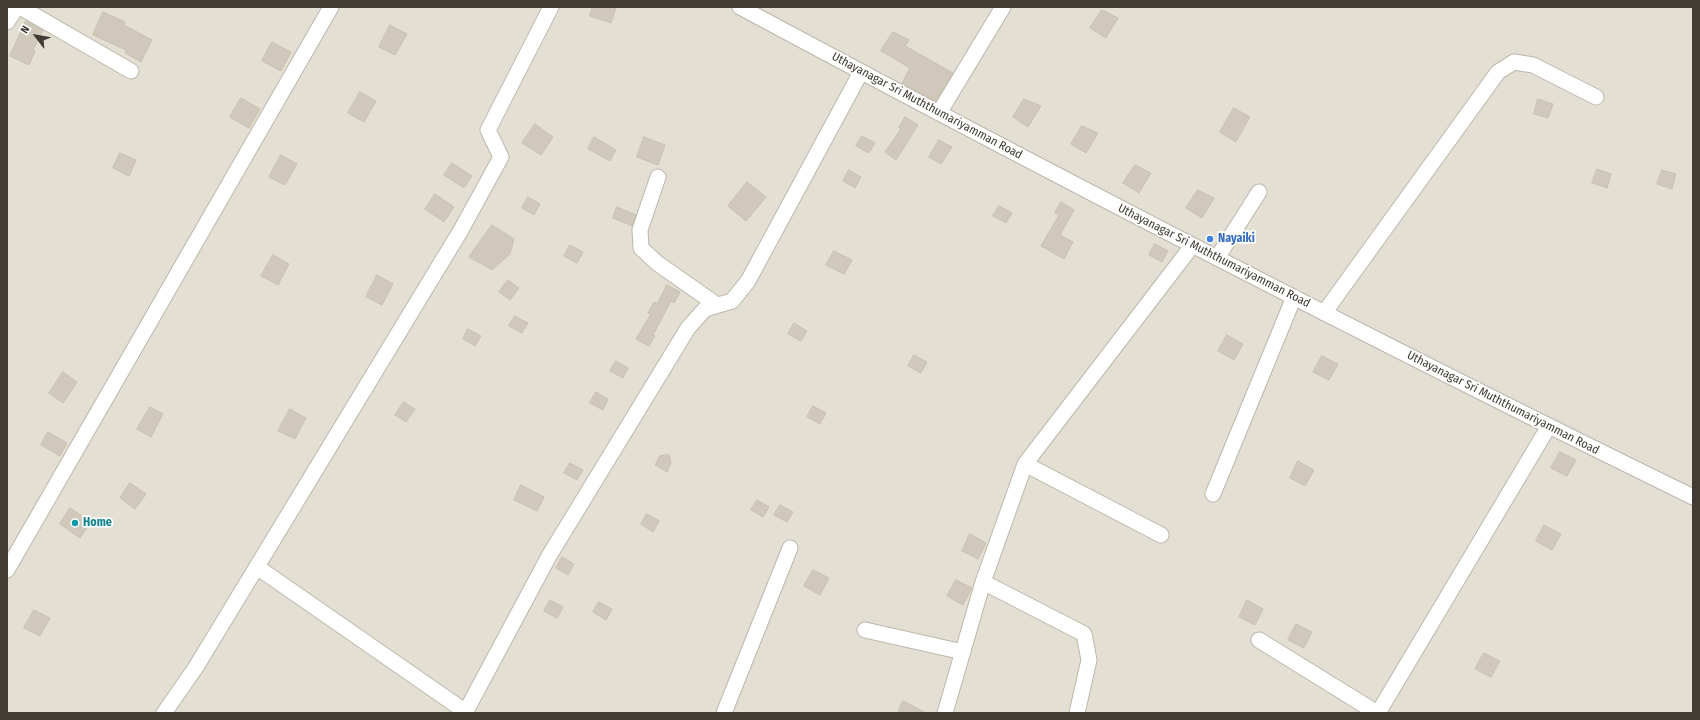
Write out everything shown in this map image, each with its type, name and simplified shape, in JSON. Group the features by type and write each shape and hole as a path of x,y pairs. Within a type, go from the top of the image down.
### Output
{"street":[{"path":"7,22 17,7"},
{"path":"20,7 131,71"},
{"path":"7,570 331,7"},
{"path":"164,713 196,667 461,230 501,157 488,130 551,7"},
{"name":"Uthayanagar Sri Muththumariyamman Road","path":"740,7 761,12 861,72 1192,246 1693,497"},
{"path":"939,113 1003,7"},
{"path":"1324,312 1498,72 1514,62 1533,65 1596,97"},
{"path":"257,566 465,713 549,556 688,328 705,309 732,301 748,281 861,72"},
{"path":"658,177 640,230 641,248 657,263 717,305"},
{"path":"1217,258 1259,192"},
{"path":"945,713 983,582 1025,464 1192,246"},
{"path":"1213,494 1294,297"},
{"path":"1259,640 1378,713 1549,426"},
{"path":"1025,464 1162,536"},
{"path":"724,713 790,548"},
{"path":"983,582 1084,634 1089,660 1077,713"},
{"path":"865,630 963,652"}],"shaded area":[{"path":"7,7 1693,7 1693,713 7,713"}],"building":[{"path":"593,7 616,7 611,23 590,16"},
{"path":"1102,10 1118,18 1106,38 1090,28"},
{"path":"103,12 125,22 124,25 152,40 141,62 125,53 126,50 93,35"},
{"path":"26,21 43,30 33,50 35,51 29,65 10,56"},
{"path":"390,25 407,34 395,55 379,47"},
{"path":"893,32 909,40 905,46 953,73 936,101 902,83 910,68 881,51"},
{"path":"272,42 291,52 281,71 262,61"},
{"path":"360,92 376,101 364,122 348,113"},
{"path":"241,98 260,109 249,128 230,117"},
{"path":"1024,99 1041,106 1028,127 1013,117"},
{"path":"1538,99 1553,104 1548,118 1534,114"},
{"path":"1234,108 1250,117 1236,142 1220,132"},
{"path":"905,117 918,125 896,160 885,152 901,129 899,128"},
{"path":"535,124 553,137 541,155 522,143"},
{"path":"1082,126 1098,133 1086,153 1071,144"},
{"path":"862,136 875,143 869,153 856,146"},
{"path":"594,137 616,150 610,161 588,149"},
{"path":"644,137 665,145 658,165 637,157"},
{"path":"939,140 952,147 941,164 929,157"},
{"path":"120,153 136,160 129,176 113,168"},
{"path":"281,155 297,164 285,185 269,177"},
{"path":"452,163 472,176 464,188 444,175"},
{"path":"1135,165 1151,173 1139,193 1123,183"},
{"path":"1597,169 1611,174 1607,188 1592,183"},
{"path":"849,170 861,177 855,188 843,181"},
{"path":"1662,170 1676,174 1672,189 1657,184"},
{"path":"747,182 766,197 746,221 728,206"},
{"path":"1198,190 1214,198 1202,218 1186,208"},
{"path":"435,194 454,207 444,222 425,209"},
{"path":"528,197 540,204 534,215 522,208"},
{"path":"1061,202 1074,210 1060,235 1073,242 1064,259 1041,246 1059,215 1055,213"},
{"path":"999,206 1012,213 1006,223 993,216"},
{"path":"617,207 636,215 632,226 613,218"},
{"path":"492,225 514,239 510,254 492,270 469,257"},
{"path":"1155,244 1168,251 1162,262 1149,255"},
{"path":"570,245 583,252 577,263 564,256"},
{"path":"834,251 852,260 844,274 826,265"},
{"path":"273,255 289,264 278,285 261,276"},
{"path":"377,275 393,284 382,305 366,297"},
{"path":"508,280 519,288 510,300 499,292"},
{"path":"667,285 680,292 674,303 671,301 653,335 655,336 649,346 636,339 651,314 648,313 654,302 657,304"},
{"path":"515,316 528,323 522,333 509,326"},
{"path":"794,323 807,331 801,341 788,334"},
{"path":"468,329 481,336 475,346 463,339"},
{"path":"1227,335 1243,344 1234,360 1218,351"},
{"path":"914,355 927,362 921,373 908,366"},
{"path":"1322,356 1338,364 1329,380 1313,372"},
{"path":"616,361 628,368 623,378 610,371"},
{"path":"63,372 77,382 63,403 49,393"},
{"path":"596,392 608,399 603,410 590,403"},
{"path":"404,402 415,409 406,422 395,415"},
{"path":"813,406 826,413 820,424 807,417"},
{"path":"150,407 163,414 151,437 137,429"},
{"path":"290,409 306,418 295,439 278,431"},
{"path":"48,432 67,443 60,456 41,445"},
{"path":"1560,452 1576,460 1567,476 1551,468"},
{"path":"669,455 671,463 667,472 655,465 660,456"},
{"path":"1298,461 1314,470 1305,486 1290,478"},
{"path":"570,463 583,470 577,480 564,473"},
{"path":"130,483 146,494 135,509 120,498"},
{"path":"521,485 544,497 537,511 514,500"},
{"path":"757,500 769,507 763,517 751,510"},
{"path":"780,505 793,512 787,522 774,515"},
{"name":"Home","path":"70,508 91,522 80,538 60,524"},
{"path":"647,514 659,521 653,532 641,524"},
{"path":"1544,525 1561,534 1552,550 1536,541"},
{"path":"970,534 986,543 978,559 962,551"},
{"path":"562,557 574,564 568,575 556,568"},
{"path":"813,570 829,578 820,595 804,586"},
{"path":"956,580 972,588 963,605 947,596"},
{"path":"550,600 563,607 557,618 544,611"},
{"path":"1247,600 1263,609 1255,625 1239,617"},
{"path":"599,602 612,609 606,620 593,612"},
{"path":"34,610 50,618 40,636 24,628"},
{"path":"1296,624 1312,632 1304,648 1288,640"},
{"path":"1484,653 1500,661 1491,677 1475,669"},
{"path":"903,701 926,713 898,713"}],"place":[{"name":"Nayaiki","path":"1210,239"},
{"name":"Home","path":"75,523"}]}
